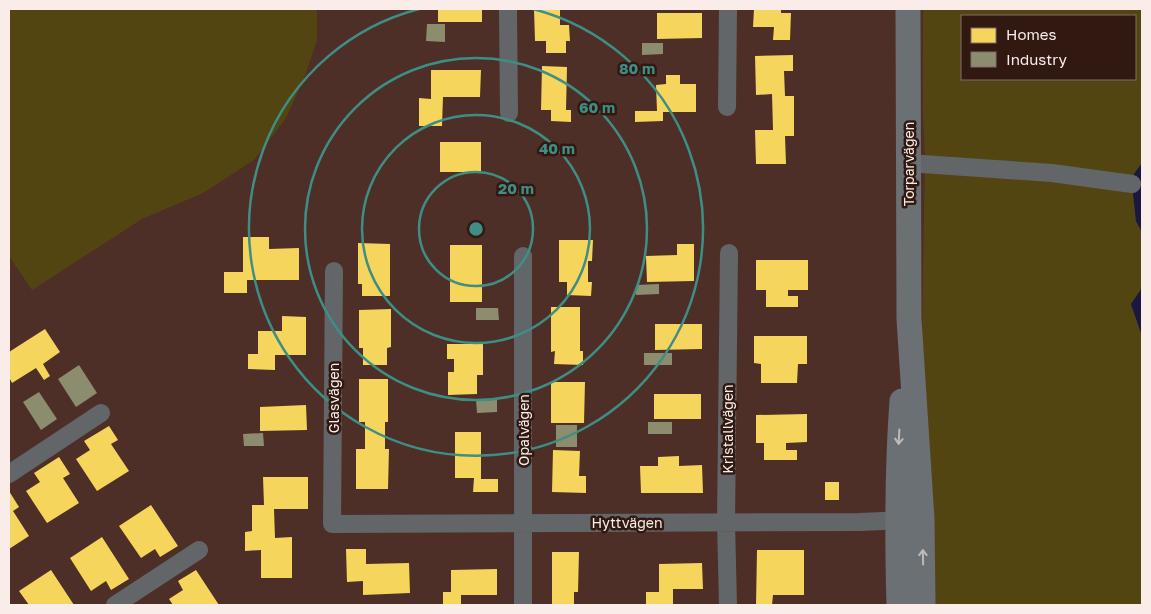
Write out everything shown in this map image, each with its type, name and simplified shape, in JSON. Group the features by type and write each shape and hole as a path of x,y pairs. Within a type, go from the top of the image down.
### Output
{"street":[{"path":"508,9 508,113"},
{"path":"727,107 728,9"},
{"name":"Torparvägen","path":"908,9 908,319 922,519 924,605"},
{"path":"908,163 1052,174 1132,184"},
{"name":"Kristallvägen","path":"728,605 726,522 729,253"},
{"name":"Opalvägen","path":"523,256 523,605"},
{"name":"Glasvägen","path":"332,524 334,271"},
{"name":"Torparvägen","path":"899,605 897,520 899,440 908,319"},
{"path":"9,474 101,413"},
{"name":"Hyttvägen","path":"332,524 922,519"},
{"path":"116,605 199,550"}],"shaded area":[{"path":"9,9 317,9 317,40 305,76 286,118 254,160 203,193 142,219 32,290 9,256"},
{"path":"923,9 1142,9 1142,163 1134,174 1136,221 1142,232 1142,288 1131,304 1142,336 1142,605 932,605 922,333 925,157"},
{"path":"1142,163 1142,232 1136,221 1132,184 1134,174"},
{"path":"1142,288 1142,336 1131,304"}],"building: Homes":[{"path":"438,9 482,9 482,22 438,22"},
{"path":"534,9 560,9 560,25 569,25 570,41 566,41 566,53 546,53 546,41 535,41"},
{"path":"754,9 781,9 781,13 791,13 790,40 773,40 774,27 753,27"},
{"path":"657,13 702,13 702,38 657,39"},
{"path":"793,55 793,71 784,71 785,96 794,96 794,136 785,136 786,164 756,164 755,130 773,130 772,94 756,95 755,56"},
{"path":"542,66 567,67 566,110 571,110 571,122 551,121 551,110 541,110"},
{"path":"431,70 481,70 480,97 443,97 442,126 419,126 419,98 431,99"},
{"path":"666,75 680,75 680,84 696,84 696,112 663,112 663,121 635,122 635,111 657,111 656,85 666,84"},
{"path":"440,142 481,142 481,172 440,172"},
{"path":"243,237 269,237 269,249 299,248 299,280 247,280 247,293 224,293 224,272 243,272"},
{"path":"559,240 593,240 592,261 588,261 588,282 592,282 591,296 567,295 567,282 559,282"},
{"path":"358,243 390,244 390,296 362,296 362,284 358,284"},
{"path":"677,244 694,244 694,281 647,282 646,256 677,255"},
{"path":"450,245 482,245 482,302 450,302"},
{"path":"756,260 808,260 808,290 788,290 788,296 798,296 798,307 766,307 766,290 756,290"},
{"path":"551,307 580,307 580,351 583,351 583,365 554,364 555,351 551,352"},
{"path":"391,309 391,347 387,348 387,365 363,365 363,348 359,348 359,310"},
{"path":"282,316 306,317 306,355 275,355 275,370 248,369 248,354 258,354 258,331 282,331"},
{"path":"655,324 702,324 702,349 655,350"},
{"path":"45,329 60,352 43,364 50,376 44,380 36,368 12,383 9,377 9,352"},
{"path":"754,336 807,336 807,364 798,364 797,383 761,383 761,364 754,363"},
{"path":"447,344 483,344 483,375 477,375 477,394 448,395 448,372 454,372 454,359 447,359"},
{"path":"359,379 388,379 388,422 385,422 385,449 389,449 388,489 356,489 356,449 365,449 365,422 359,422"},
{"path":"551,382 585,382 584,423 551,423"},
{"path":"654,394 701,394 701,419 654,419"},
{"path":"306,405 307,430 260,431 260,407"},
{"path":"807,414 807,442 786,443 786,450 797,450 797,460 764,460 764,443 756,443 756,415"},
{"path":"109,426 118,440 111,444 129,471 97,491 76,459 90,450 84,441"},
{"path":"455,432 481,432 481,479 498,479 498,492 473,492 474,478 455,478"},
{"path":"553,450 580,451 579,476 586,476 586,493 552,492"},
{"path":"679,456 679,466 702,465 703,493 641,493 640,466 658,466 658,457"},
{"path":"59,457 70,474 63,478 79,503 47,523 26,491 40,482 34,473"},
{"path":"263,477 308,477 308,509 274,509 275,538 292,537 292,578 261,578 261,550 245,551 245,532 252,531 252,505 264,505"},
{"path":"825,482 839,482 839,500 825,500"},
{"path":"9,491 19,507 13,511 29,536 9,549"},
{"path":"151,505 178,546 160,557 155,549 141,558 119,526"},
{"path":"102,537 129,579 111,590 106,581 91,591 70,558"},
{"path":"346,549 366,549 366,564 409,563 410,593 363,595 363,581 347,582"},
{"path":"757,550 804,550 804,595 773,595 772,605 756,605"},
{"path":"552,552 579,552 578,592 574,592 574,605 552,605"},
{"path":"702,563 703,589 673,589 673,604 646,605 646,592 659,592 659,564"},
{"path":"497,569 497,595 461,595 461,605 443,605 443,592 451,592 451,570"},
{"path":"51,570 74,605 29,605 19,591"},
{"path":"196,570 219,605 173,605 169,599 183,590 178,581"}],"building: Industry":[{"path":"427,24 445,24 445,42 426,41"},
{"path":"642,43 663,43 663,54 642,55"},
{"path":"659,284 659,294 636,295 636,285"},
{"path":"476,308 498,308 499,320 476,320"},
{"path":"644,353 672,353 672,365 644,365"},
{"path":"79,365 97,393 76,407 58,379"},
{"path":"39,392 57,419 41,430 23,402"},
{"path":"476,400 497,400 497,412 477,413"},
{"path":"648,422 672,422 672,434 648,434"},
{"path":"556,425 577,425 577,447 556,447"},
{"path":"263,433 264,446 244,446 243,434"}]}
